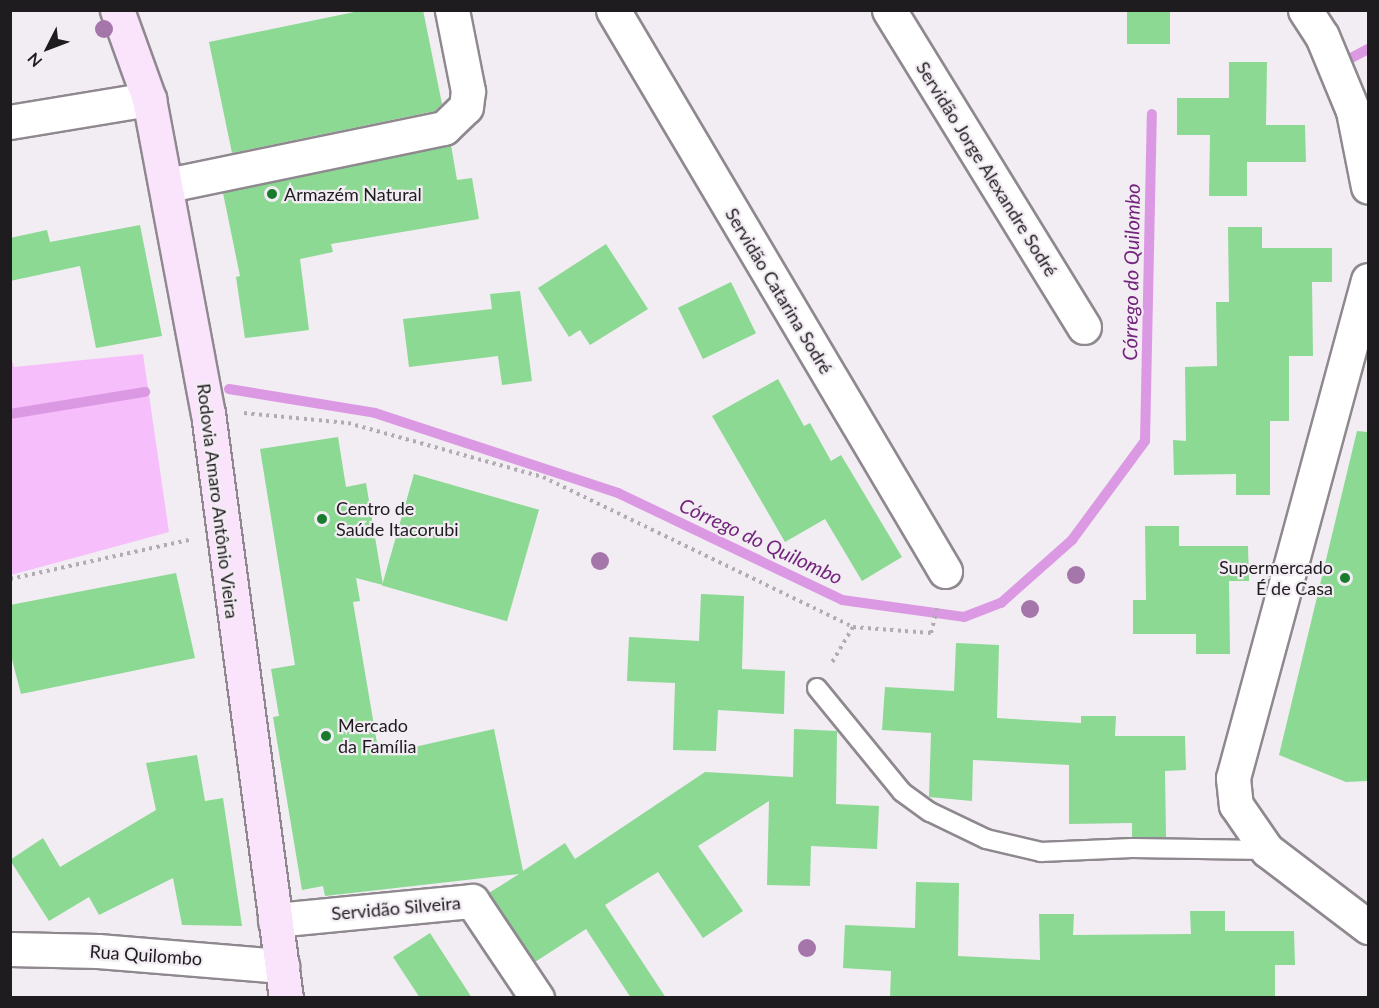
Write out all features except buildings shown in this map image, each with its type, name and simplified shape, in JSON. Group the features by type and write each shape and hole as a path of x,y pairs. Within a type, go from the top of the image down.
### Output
{"main road":[{"name":"Rodovia Amaro Antônio Vieira","path":"116,11 149,99 168,185 208,413 222,533 284,982"}],"street":[{"path":"168,185 444,128 466,107 468,91 452,10"},
{"name":"Servidão Catarina Sodré","path":"613,10 945,571"},
{"name":"Servidão Jorge Alexandre Sodré","path":"889,10 1084,327"},
{"path":"1305,10 1322,36 1353,111 1368,187"},
{"path":"10,122 149,99"},
{"path":"1368,280 1233,778 1236,805 1268,850 1368,927"},
{"name":"Servidão Silveira","path":"275,920 472,901 537,998"},
{"name":"Rua Quilombo","path":"10,949 98,951 284,982"}],"lane":[{"path":"816,688 902,792 930,812 986,839 1041,852 1151,847 1268,850"}],"path":[{"path":"208,413 260,413 348,423 543,477 853,627 931,633"},
{"path":"10,579 222,533"},
{"path":"816,688 853,627"}],"shaded area":[{"path":"10,354 14,367 143,354 169,532 11,575"}],"waterway":[{"name":"Córrego do Quilombo","path":"1353,57 1368,49"},
{"name":"Córrego do Quilombo","path":"229,389 375,413 618,493 842,600 964,617 1001,603 1072,540 1145,441 1152,114"},
{"name":"Córrego do Quilombo","path":"10,414 145,392"}],"place":[{"name":"Armazém Natural","path":"272,194"},
{"name":"Centro de Saúde Itacorubi","path":"322,519"},
{"name":"Supermercado É de Casa","path":"1345,578"},
{"name":"Mercado da Família","path":"326,736"}]}
